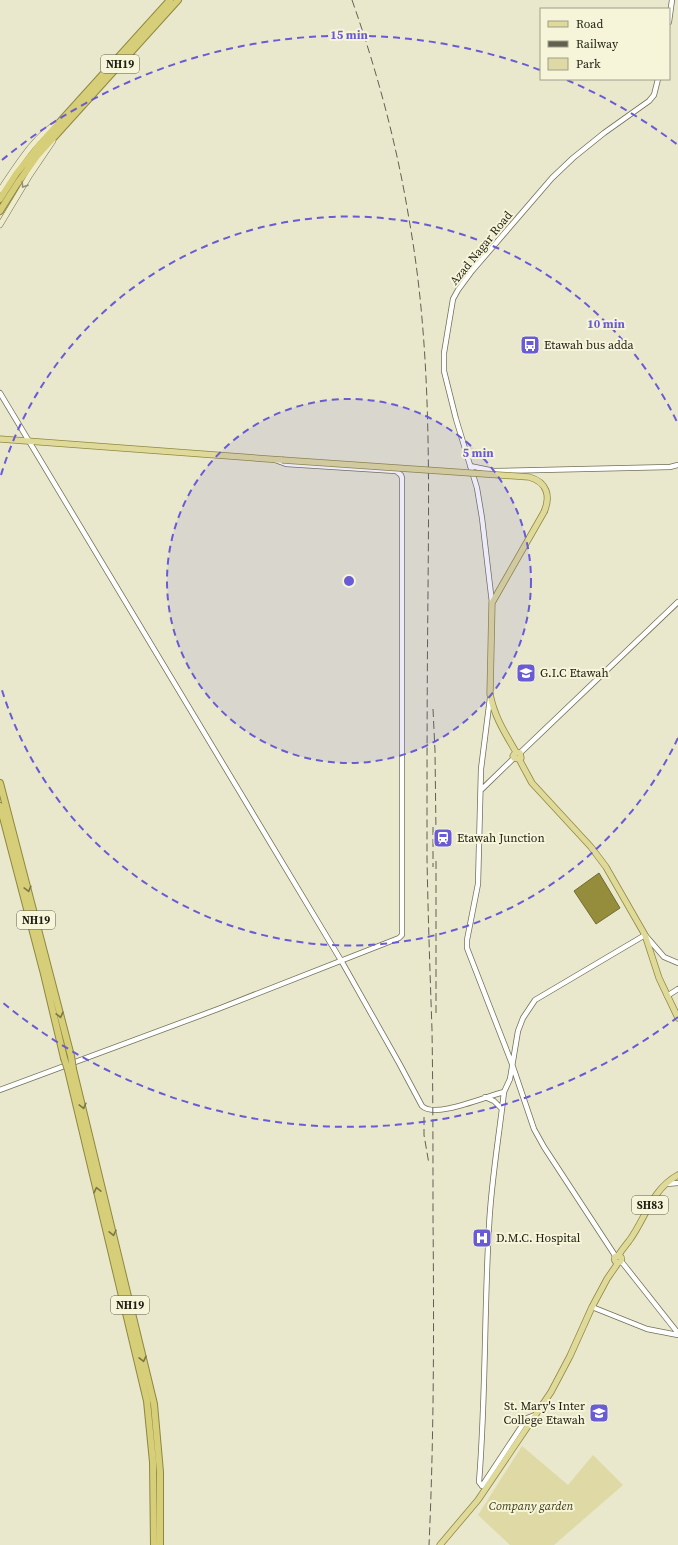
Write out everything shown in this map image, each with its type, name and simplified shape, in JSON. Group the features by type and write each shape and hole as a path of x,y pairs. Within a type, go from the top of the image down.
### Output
{"highway":[{"name":"NH19","path":"0,199 24,164 170,0"},
{"name":"NH19","path":"0,211 29,166 178,0"},
{"name":"NH19","path":"0,783 68,1057 147,1401 154,1462 154,1545"},
{"name":"NH19","path":"0,806 44,974 68,1057"},
{"name":"NH19","path":"70,1070 154,1404 160,1472 160,1545"}],"main road":[{"path":"0,190 28,151 47,130 62,120"},
{"path":"0,225 30,175 61,129"},
{"path":"0,439 62,445 529,477 540,483 548,496 548,503 492,603 490,694 492,707 496,718 521,758 516,759 532,782 591,847 606,867 645,935 659,978 678,1018"},
{"name":"SH83","path":"440,1545 478,1500 555,1386 592,1307 655,1195 664,1185 678,1175"}],"street":[{"path":"670,15 672,0"},
{"name":"Azad Nagar Road","path":"492,603 477,488 456,419 444,371 444,353 453,299 472,272 552,178 573,158 604,133 649,101 654,95 658,80"},
{"path":"0,393 342,962 400,1063 422,1106 430,1111 448,1110 504,1092"},
{"path":"0,1090 342,962 399,938 402,932 402,478 396,471 286,464 274,460"},
{"path":"470,466 494,471 670,467 678,465"},
{"path":"518,752 678,602"},
{"path":"490,694 481,769 478,884 467,940 468,948 512,1064 534,1129 539,1139 618,1259 678,1334"},
{"path":"481,790 516,759"},
{"path":"535,1415 527,1418 482,1486 479,1482 491,1186 504,1092 510,1079 518,1031 523,1018 535,1000 645,935 664,957 678,964"},
{"path":"667,996 678,989"},
{"path":"485,1097 494,1101 502,1109"},
{"path":"664,1185 678,1183"},
{"path":"592,1307 647,1329 678,1334"}],"green space":[{"name":"Company garden","path":"522,1446 568,1485 593,1455 623,1485 554,1545 510,1545 478,1515"}],"shaded area":[{"path":"599,873 620,908 596,924 574,891"}],"railway":[{"path":"352,0 378,81 399,164 416,265 425,358 429,499 427,858 432,1030 434,1299 433,1422 429,1545"},
{"path":"433,709 436,833"},
{"path":"433,827 433,867"},
{"path":"436,861 436,1013"},
{"path":"424,1117 424,1135 429,1164"}],"place":[{"name":"Etawah bus adda","path":"530,345"},
{"name":"G.I.C Etawah","path":"526,673"},
{"name":"Etawah Junction","path":"443,838"},
{"name":"D.M.C. Hospital","path":"482,1238"},
{"name":"St. Mary's Inter College Etawah","path":"599,1413"}]}
